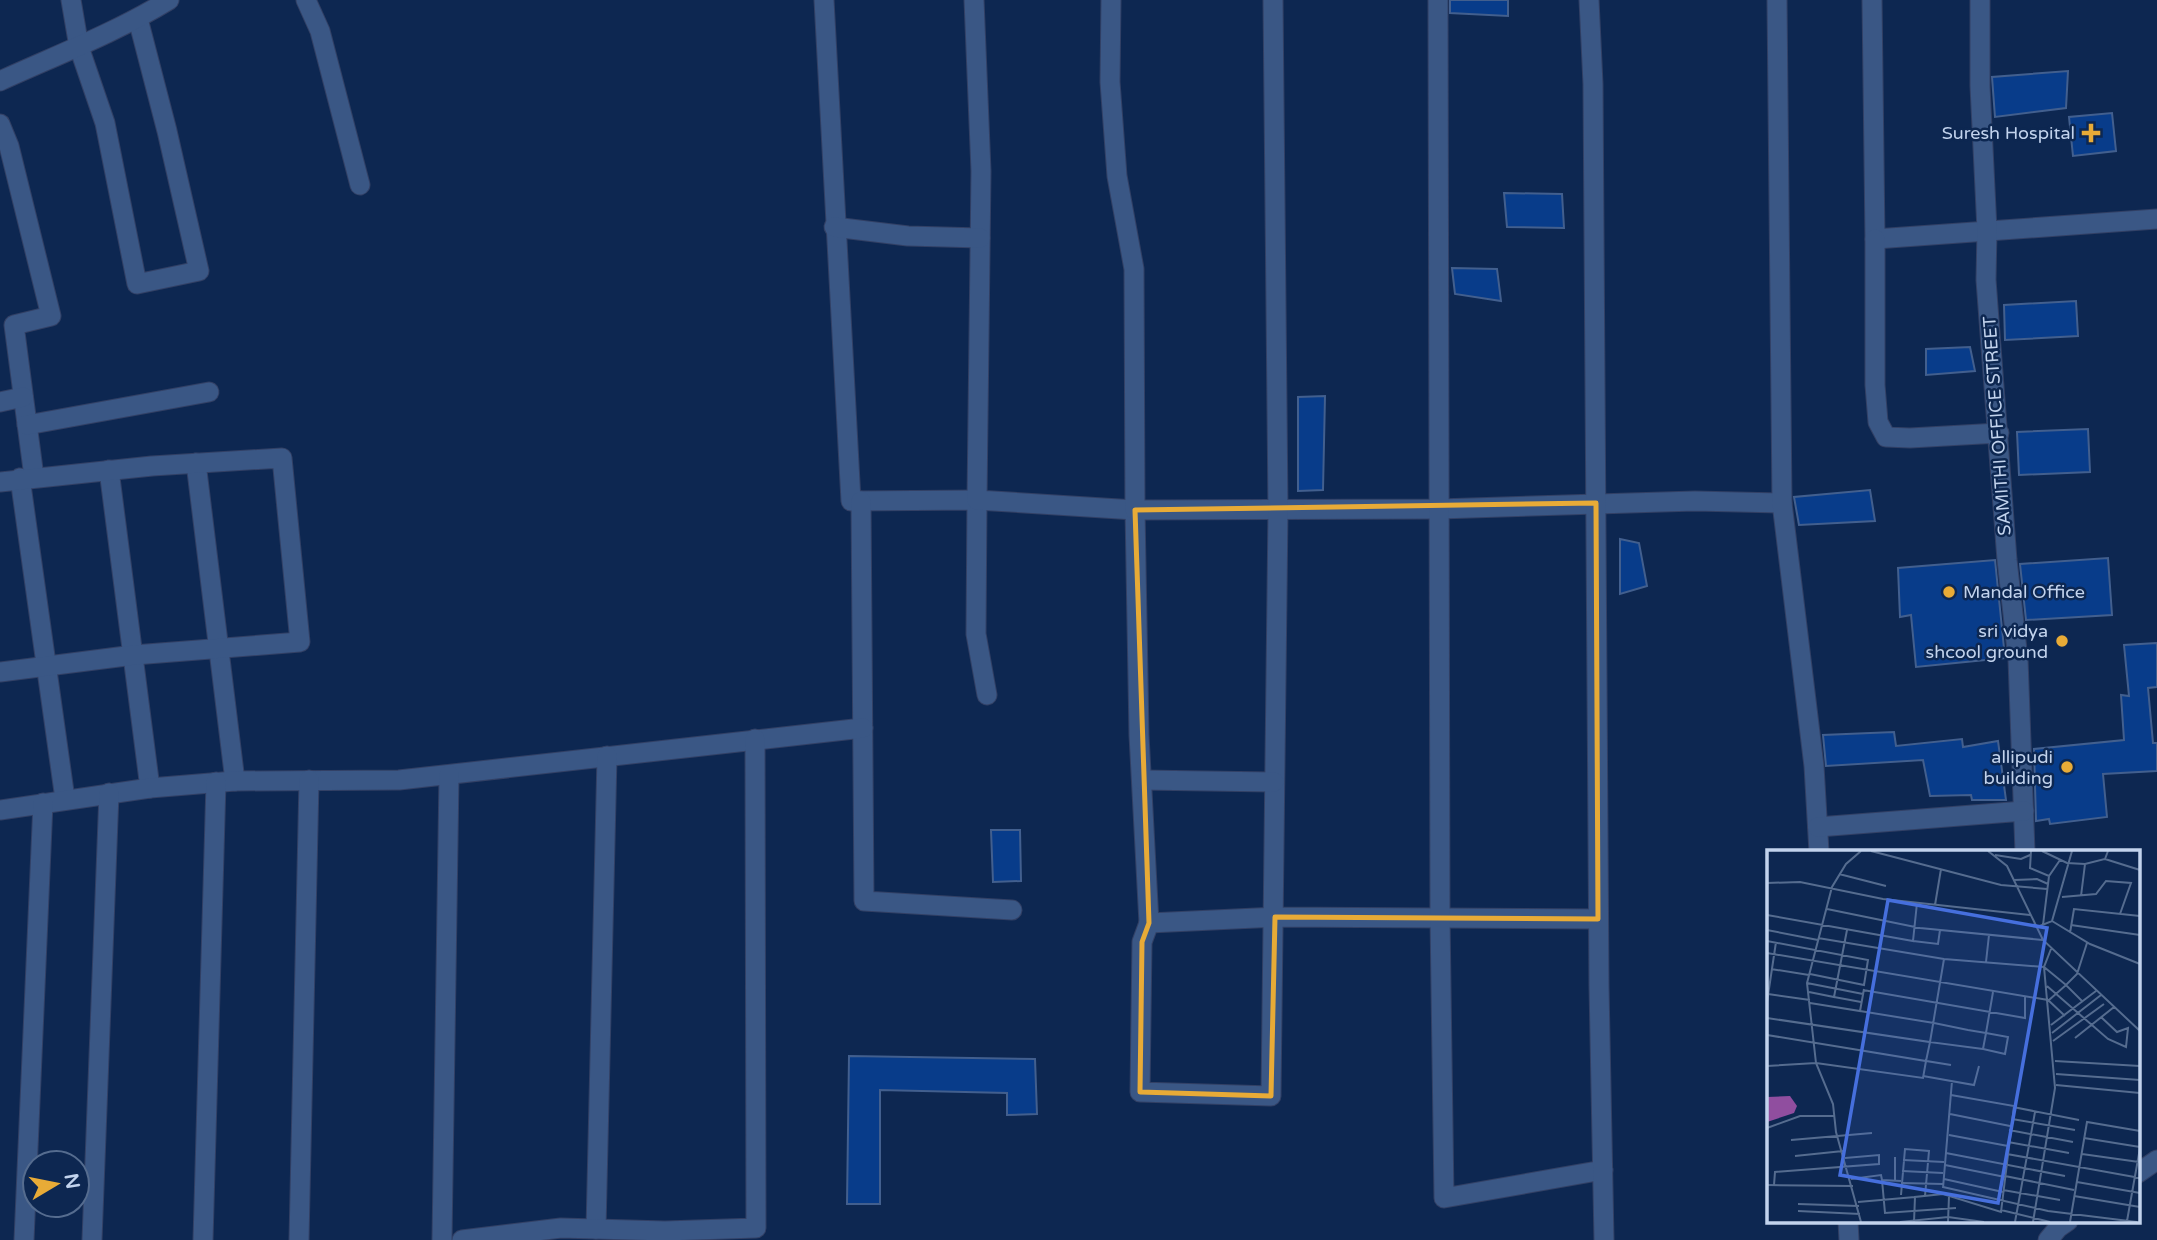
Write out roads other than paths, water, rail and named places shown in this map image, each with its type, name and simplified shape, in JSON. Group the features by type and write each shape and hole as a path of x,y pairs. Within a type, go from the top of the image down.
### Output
{"street":[{"path":"71,0 79,47 105,123 137,284 200,271 138,19"},
{"path":"0,81 138,19 169,0"},
{"path":"306,0 320,31 360,185"},
{"path":"824,0 834,227 851,501 977,500 1135,510 1439,509 1596,503 1782,503"},
{"path":"974,0 981,171 976,634 987,695"},
{"path":"1111,0 1110,82 1116,163 1134,269 1139,735 1149,923 1142,942 1140,1092 1272,1096 1278,510 1273,0"},
{"path":"1438,0 1440,917 1444,1198 1603,1170"},
{"path":"1589,0 1593,84 1598,919 1604,1240"},
{"path":"1777,0 1782,503 1814,766 1819,850"},
{"path":"1872,0 1875,385 1878,422 1886,437 1999,433"},
{"name":"SAMITHI OFFICE STREET","path":"1980,0 1986,280 2007,560 2018,659 2025,850"},
{"path":"0,124 9,146 51,316 7,327 27,425 27,478 46,667 65,799"},
{"path":"1875,239 2157,219"},
{"path":"834,227 908,236 980,238"},
{"path":"27,425 209,392"},
{"path":"0,402 23,397"},
{"path":"0,482 109,470 282,458 300,642 134,655 0,672"},
{"path":"197,463 218,648 225,782 203,1240"},
{"path":"109,470 150,788"},
{"path":"861,501 864,901 1012,910"},
{"path":"0,810 109,793 225,782 399,780 863,728"},
{"path":"470,1240 571,1234 596,1229 656,1235 744,1234 756,1228 755,739"},
{"path":"596,1229 607,756"},
{"path":"442,1240 449,775"},
{"path":"299,1240 309,780"},
{"path":"1142,780 1274,782"},
{"path":"92,1240 109,793"},
{"path":"24,1240 43,803"},
{"path":"1818,827 2024,811"},
{"path":"1149,923 1275,917 1598,919"},
{"path":"1848,1222 1849,1240"}],"place":[{"name":"Suresh Hospital","path":"2091,133"},
{"name":"Mandal Office","path":"1949,592"},
{"name":"sri vidya shcool ground","path":"2062,641"},
{"name":"allipudi building","path":"2067,767"}]}
